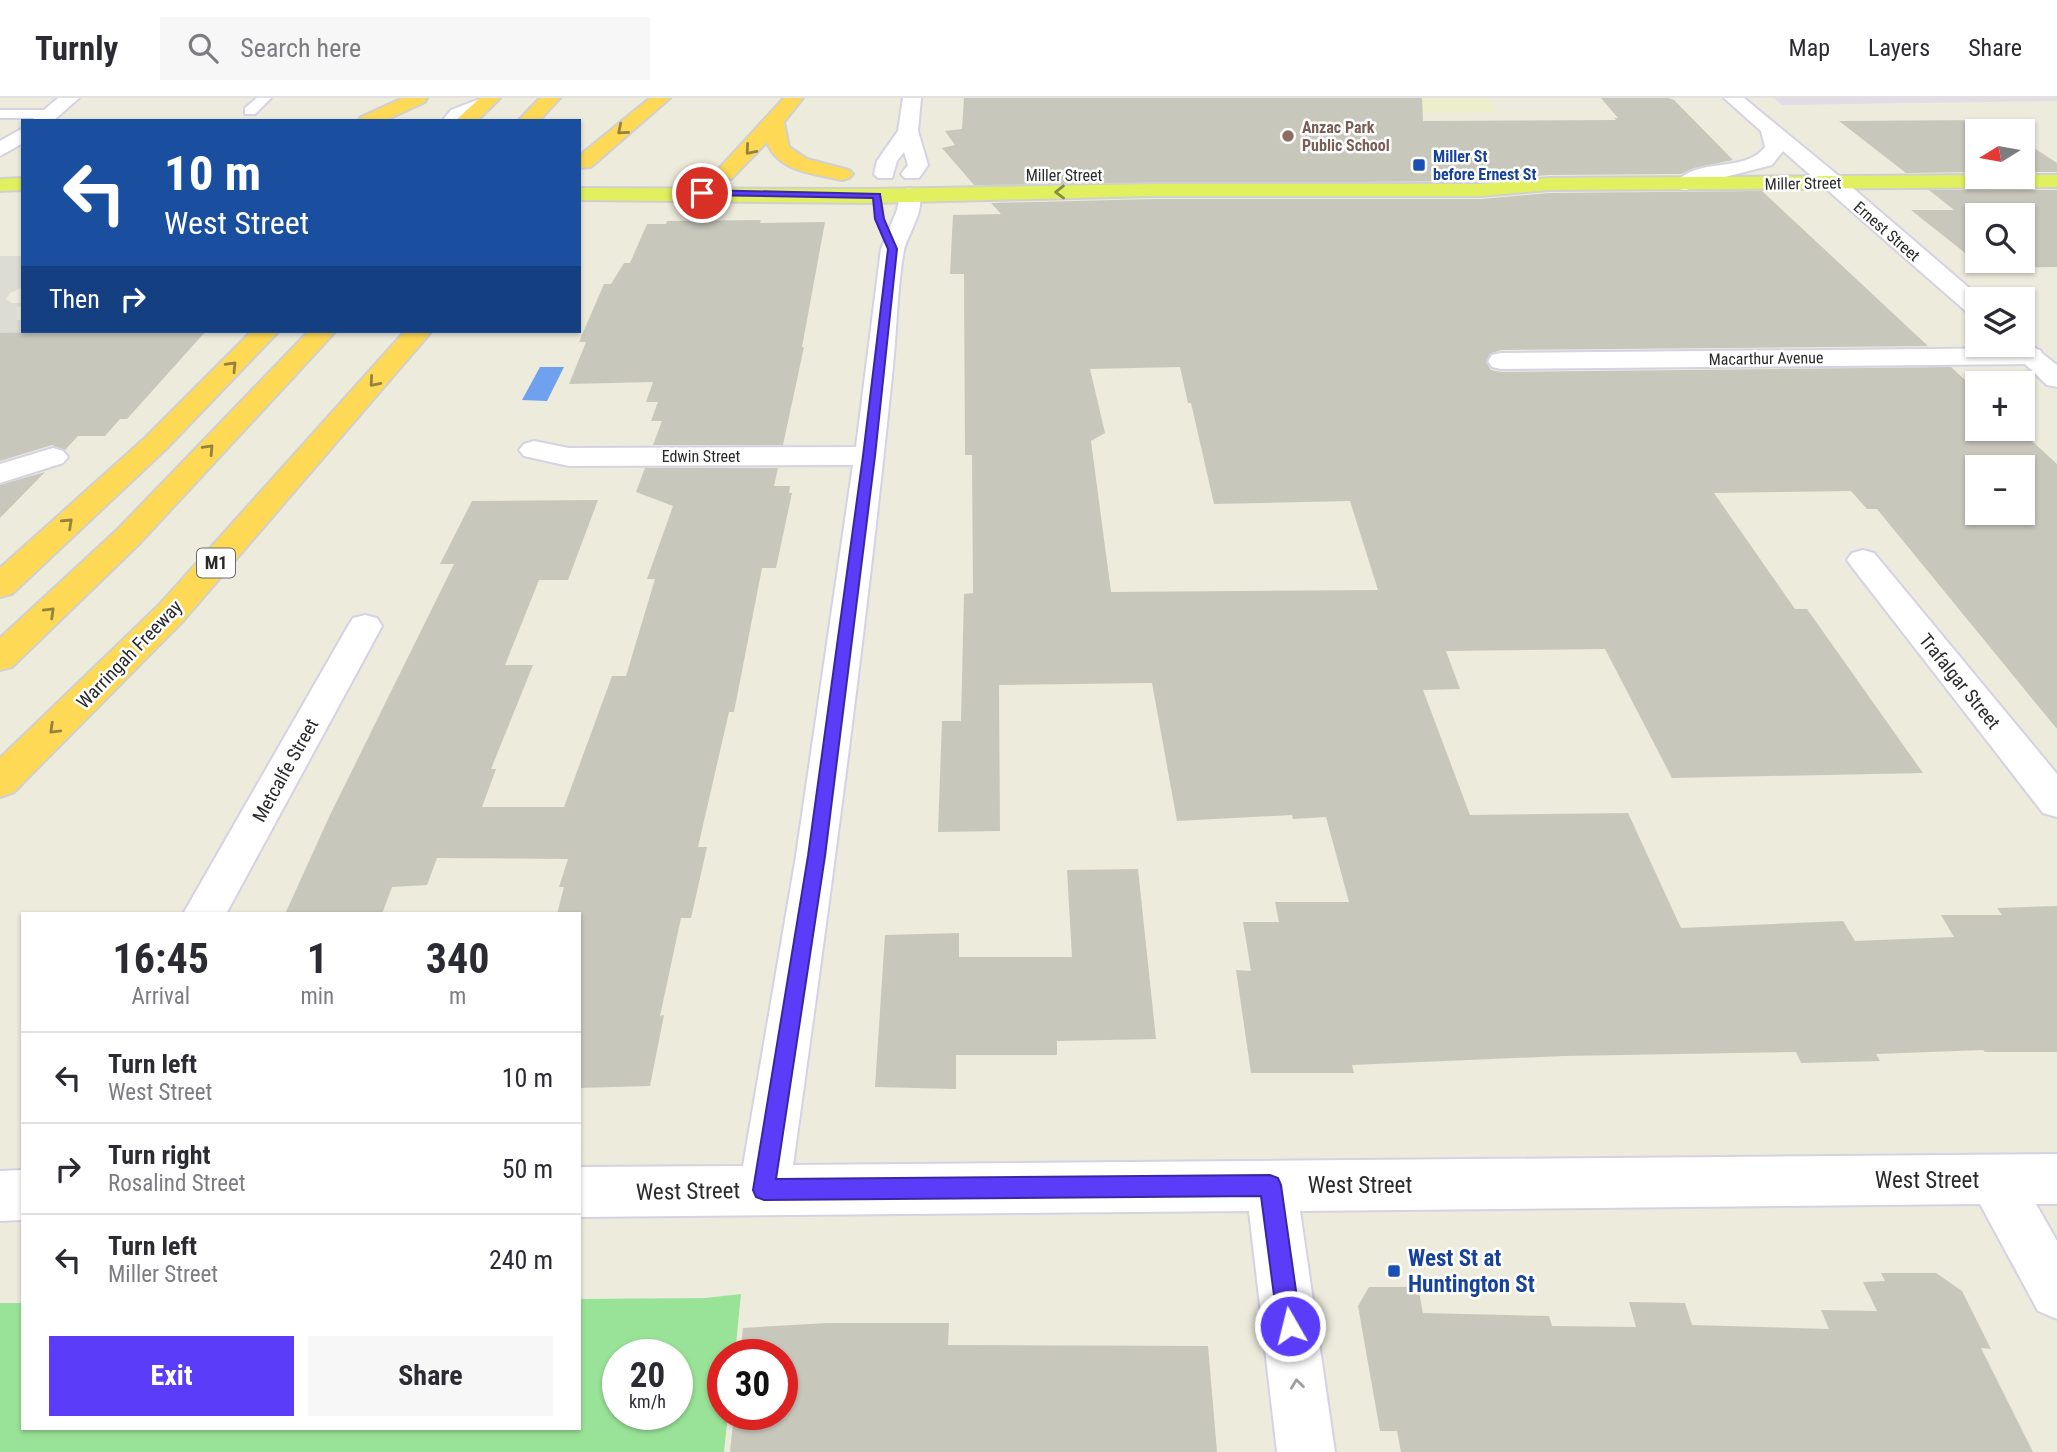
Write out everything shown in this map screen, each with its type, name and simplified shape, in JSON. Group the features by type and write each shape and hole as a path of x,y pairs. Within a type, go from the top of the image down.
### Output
{"highway":[{"path":"372,119 418,98"},
{"path":"382,119 418,98"},
{"path":"530,119 551,98"},
{"path":"582,169 661,98"},
{"path":"724,175 740,162 794,98"},
{"path":"467,119 489,99"},
{"path":"774,122 776,139 783,153 803,163 842,174"},
{"path":"0,586 156,443 263,333"},
{"path":"0,658 129,536 321,333"},
{"name":"Warringah Freeway","path":"0,782 171,612 417,333"}],"main road":[{"name":"Miller Street","path":"582,169 654,187"},
{"name":"Miller Street","path":"780,184 842,174 895,184 1006,193 1482,190 1549,184 2057,181"},
{"name":"Miller Street","path":"581,194 654,187 780,184 1474,174 1549,184"},
{"path":"654,187 691,187 724,175 751,175"},
{"path":"0,185 21,184"},
{"path":"0,202 21,202"}],"street":[{"path":"45,117 71,98"},
{"path":"892,249 879,219 895,184 918,160 908,131 912,98"},
{"name":"Ernest Street","path":"1733,98 1965,298"},
{"path":"1686,184 1698,176 1765,161 1775,147 1770,130"},
{"path":"764,1190 816,856 869,456 892,249 908,210 887,161 908,131"},
{"path":"0,150 21,135"},
{"name":"Macarthur Avenue","path":"1502,362 1965,351"},
{"path":"2033,357 2057,379"},
{"name":"Edwin Street","path":"534,450 569,457 869,456"},
{"path":"0,474 53,457"},
{"name":"Trafalgar Street","path":"1863,560 2057,802"},
{"name":"Metcalfe Street","path":"205,912 365,626"},
{"path":"1993,1179 2057,1292"},
{"name":"West Street","path":"581,1192 2057,1179"},
{"path":"1270,1185 1306,1452"},
{"path":"0,1196 21,1195"}],"lane":[{"path":"250,111 265,98"},
{"path":"450,119 456,113 489,99"},
{"path":"0,114 45,117"}],"shaded area":[{"name":"Anzac Park Public School","path":"1132,98 1487,98 1497,112 1318,113"},
{"path":"1774,98 2057,98 2057,101 1782,105"},
{"path":"0,256 21,256 21,288 10,293 6,299 12,303 21,303 21,306 17,307 17,320 21,320 21,333 95,333 48,379 0,333"}],"green space":[{"path":"741,1294 736,1339 707,1339 707,1430 726,1430 724,1452 0,1452 0,1303 21,1303 21,1430 581,1430 581,1299 705,1298"}],"water":[{"path":"540,367 564,367 547,401 522,400"}],"building":[{"path":"964,98 1422,98 1423,121 1616,120 1614,118 1618,118 1601,98 1668,98 1674,100 1733,160 1694,168 1681,174 1549,175 1482,181 974,185 942,148 955,145 945,131 962,129"},
{"path":"1965,120 1965,172 1906,173 1839,121"},
{"path":"2035,149 2057,163 2057,172 2035,172"},
{"path":"1929,190 2057,190 2057,267 2035,267 2035,203 1965,203 1965,253 1911,210 1954,210"},
{"path":"1762,191 1928,346 1501,350 1490,354 1486,362 1491,370 1501,372 1951,367 1965,380 1965,441 2032,441 2057,464 2057,729 1877,509 1867,509 1851,491 1714,493 1795,609 1807,609 1923,773 1672,778 1605,649 1446,651 1460,689 1423,690 1470,815 1628,813 1681,928 1843,921 1855,941 1954,937 1941,915 2002,915 1997,908 2057,906 2057,1052 1983,1050 1876,1054 1880,1061 1801,1063 1796,1052 1564,1056 1352,1065 1354,1073 1251,1073 1236,970 1251,971 1243,922 1279,922 1275,902 1349,902 1326,817 1293,819 1292,815 1177,821 1152,683 999,685 1000,831 938,832 942,721 961,721 964,594 973,593 972,455 965,455 964,274 950,274 953,215 1001,214 991,203 1153,199 1482,199 1549,193","holes":["1180,367 1188,403 1191,403 1214,504 1350,501 1378,590 1111,592 1091,441 1105,433 1090,369"]},
{"path":"761,220 760,223 825,222 804,347 783,445 653,445 662,421 651,421 658,402 646,402 653,382 569,384 586,342 579,342 604,284 611,284 624,263 630,263 647,224 666,224 667,221"},
{"path":"0,333 204,333 127,419 120,419 105,436 78,436 65,450 52,445 0,461"},
{"path":"645,468 778,468 774,486 790,486 789,493 792,493 776,568 762,568 734,712 729,712 698,847 707,847 691,918 681,918 660,1016 664,1015 650,1086 581,1088 581,912 558,912 564,887 559,887 568,859 437,858 427,885 392,887 383,912 286,912 330,815 454,564 440,564 472,501 598,500 568,580 539,580 505,665 533,665 491,769 496,769 482,807 564,807 612,676 626,676 655,579 647,579 673,506 636,492"},
{"path":"45,472 0,518 0,485"},
{"path":"1138,869 1156,1039 1057,1041 1057,1055 956,1055 956,1089 875,1087 885,935 959,933 959,957 1072,957 1067,870"},
{"path":"1881,1273 1936,1273 1962,1291 1991,1349 1981,1348 2033,1452 1401,1452 1397,1431 1380,1431 1358,1306 1369,1287 1418,1287 1423,1313 1549,1316 1552,1326 1636,1327 1629,1302 1685,1303 1692,1325 1829,1329 1821,1310 1877,1311 1863,1282 1885,1281"},
{"path":"827,1323 949,1323 948,1345 1208,1346 1217,1452 730,1452 732,1430 798,1430 798,1339 742,1339 743,1328"}],"place":[{"name":"Anzac Park Public School","path":"1288,136"},
{"name":"Miller St before Ernest St","path":"1419,165"},
{"name":"West St at Huntington St","path":"1394,1271"}],"route":[{"path":"702,193 877,196 879,219 892,249 869,456 816,856 764,1190 1270,1185 1290,1326"}]}
